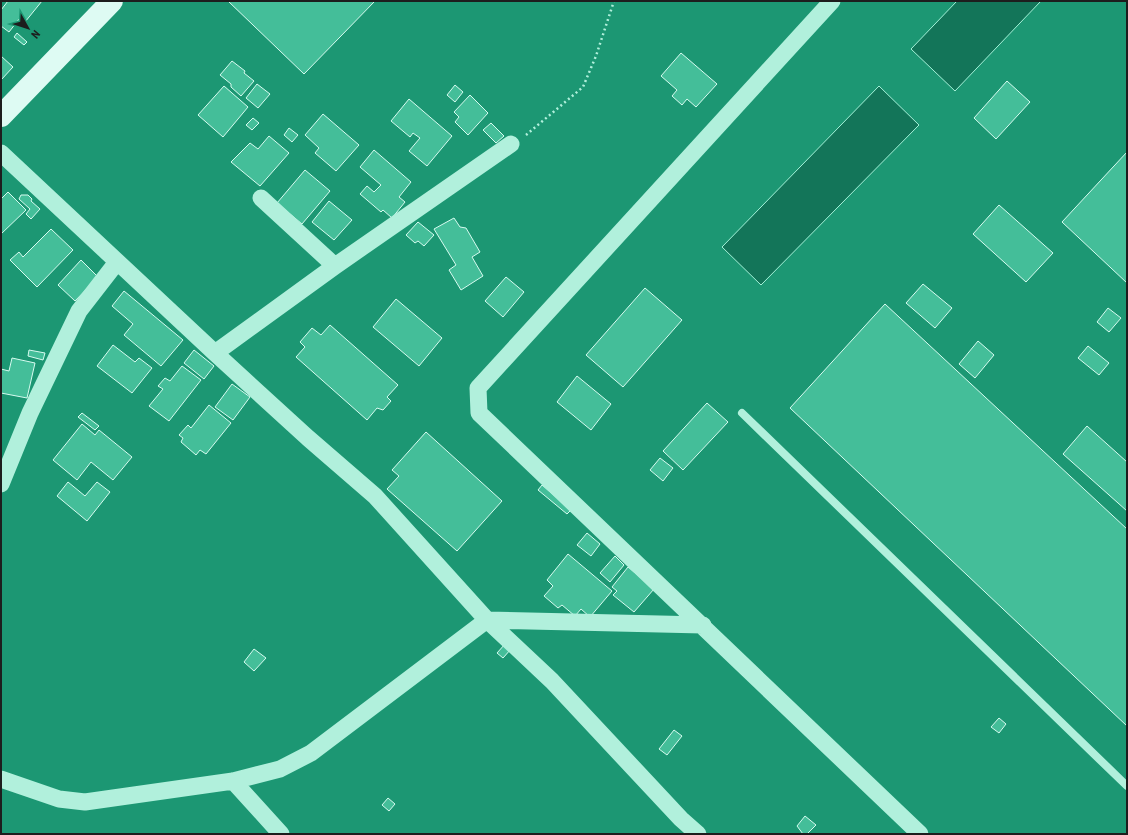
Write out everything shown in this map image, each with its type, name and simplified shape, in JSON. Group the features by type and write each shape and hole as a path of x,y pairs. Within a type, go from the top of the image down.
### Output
{"street":[{"path":"1,116 112,1"},
{"path":"832,1 478,388 479,413 703,625 920,834"},
{"path":"215,353 335,266 512,144"},
{"path":"1,153 215,353 308,438 375,496 487,620 552,681 681,819 698,834"},
{"path":"261,198 335,266"},
{"path":"1,484 30,413 79,311 117,262"},
{"path":"1,779 59,799 85,802 233,781 280,769 311,753 487,620 703,625"},
{"path":"233,781 281,834"}],"lane":[{"path":"742,413 1127,786"}],"path":[{"path":"512,144 535,129 583,87 596,56 614,1"}],"shaded area":[{"path":"957,1 1041,1 955,91 911,49"},
{"path":"879,86 919,125 761,285 722,247"}],"building":[{"path":"8,1 42,1 25,22 20,18 9,32 1,26 1,10"},
{"path":"228,1 375,1 304,74"},
{"path":"17,33 27,42 24,45 14,37"},
{"path":"681,53 717,84 696,107 687,99 682,105 672,96 677,90 661,76"},
{"path":"1,56 13,67 1,80"},
{"path":"232,61 245,71 244,73 254,81 241,96 231,87 231,84 220,75"},
{"path":"1007,81 1030,102 996,139 974,118"},
{"path":"257,84 270,94 258,108 246,98"},
{"path":"455,85 463,92 455,102 447,95"},
{"path":"224,86 248,107 223,137 198,115"},
{"path":"470,95 488,113 468,135 455,122 459,117 454,112"},
{"path":"409,99 452,136 427,166 409,151 420,138 413,133 410,137 391,121"},
{"path":"323,114 359,145 336,171 315,153 319,148 305,135"},
{"path":"253,118 259,123 252,130 246,125"},
{"path":"491,123 504,136 496,143 483,130"},
{"path":"289,128 298,135 292,142 284,135"},
{"path":"269,136 289,153 260,186 231,162 250,143 258,149"},
{"path":"374,150 411,182 399,197 405,202 392,218 383,210 381,212 360,194 367,186 374,192 381,185 360,167"},
{"path":"1127,152 1127,283 1062,222"},
{"path":"305,170 330,191 302,224 277,203"},
{"path":"8,192 26,210 1,234 1,199"},
{"path":"21,195 28,195 32,199 31,201 40,209 31,219 26,214 30,209 19,199"},
{"path":"329,201 352,220 334,240 312,222"},
{"path":"999,205 1053,253 1026,282 973,234"},
{"path":"454,218 460,227 466,228 480,252 472,257 483,276 461,290 449,270 456,265 434,229"},
{"path":"418,222 434,235 424,246 418,241 415,243 406,235"},
{"path":"51,229 73,250 37,287 10,260 19,252 23,257"},
{"path":"81,260 98,277 75,301 58,285"},
{"path":"506,277 524,292 503,317 485,301"},
{"path":"923,284 952,308 935,328 906,303"},
{"path":"645,288 682,320 623,387 586,355"},
{"path":"124,291 183,340 161,366 124,335 133,324 112,306"},
{"path":"396,299 442,338 419,366 373,327"},
{"path":"885,304 1127,529 1127,726 790,408"},
{"path":"1108,308 1121,318 1109,332 1097,322"},
{"path":"330,325 398,385 387,397 391,401 383,410 377,408 367,420 296,357 305,347 300,342 312,328 321,335"},
{"path":"978,341 994,355 975,378 959,364"},
{"path":"113,345 135,362 139,358 152,368 132,393 97,366"},
{"path":"1088,346 1109,363 1099,375 1078,358"},
{"path":"29,350 45,353 43,360 28,356"},
{"path":"194,350 214,366 204,379 184,363"},
{"path":"12,358 35,363 27,398 1,393 1,369 9,371"},
{"path":"182,366 201,380 169,421 149,406 163,389 158,386 165,378 170,381"},
{"path":"577,376 611,404 591,430 557,402"},
{"path":"232,384 250,397 233,420 215,407"},
{"path":"707,403 728,422 683,470 663,451"},
{"path":"209,405 231,423 206,454 200,450 196,455 181,442 183,438 179,435 188,425 191,428"},
{"path":"82,413 99,426 95,430 78,417"},
{"path":"82,424 95,435 99,430 132,457 113,480 91,462 77,480 53,460"},
{"path":"1087,426 1127,462 1127,511 1063,454"},
{"path":"426,432 502,501 457,551 387,489 399,476 392,470"},
{"path":"660,458 673,468 663,481 650,470"},
{"path":"68,482 85,496 97,482 110,492 87,521 57,496"},
{"path":"542,485 571,510 567,514 538,490"},
{"path":"587,533 600,544 591,556 577,545"},
{"path":"568,554 612,591 590,617 581,609 575,616 562,605 558,608 544,596 553,586 547,580"},
{"path":"615,556 624,565 610,582 600,573"},
{"path":"628,567 654,589 634,612 613,595 617,591 612,587"},
{"path":"505,644 511,649 503,658 497,653"},
{"path":"254,649 266,658 254,671 244,662"},
{"path":"999,718 1006,724 999,733 991,727"},
{"path":"674,730 682,736 667,755 659,749"},
{"path":"388,798 395,804 389,811 382,805"},
{"path":"805,816 816,825 807,834 803,834 797,826"}]}
